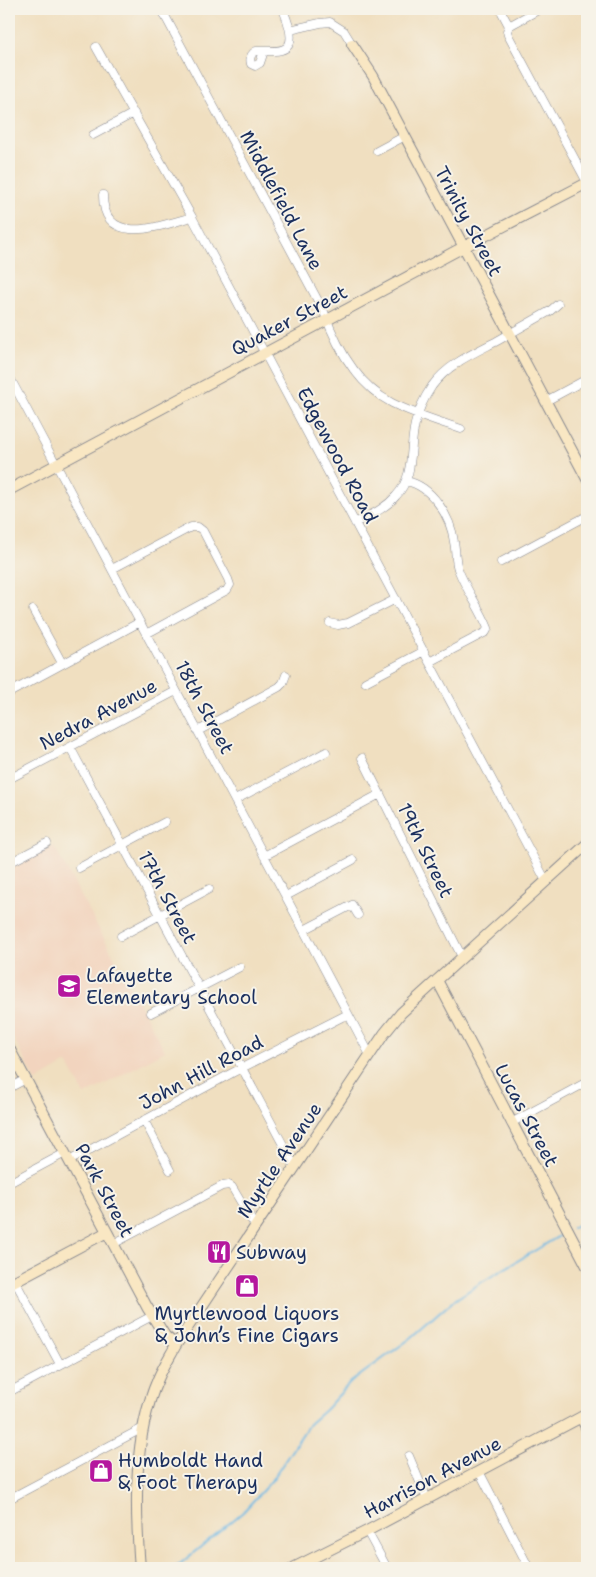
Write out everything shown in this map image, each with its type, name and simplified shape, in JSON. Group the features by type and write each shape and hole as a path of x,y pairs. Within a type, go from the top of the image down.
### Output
{"street":[{"path":"264,51 279,50 287,47 290,42 290,30 283,9"},
{"path":"500,9 509,26"},
{"path":"540,9 509,26 507,31 587,183"},
{"name":"Middlefield Lane","path":"164,14 327,320 344,356 359,376 386,399 418,414 461,429"},
{"name":"Trinity Street","path":"290,30 330,22 344,31 370,70 463,247 586,473"},
{"name":"Edgewood Road","path":"96,47 192,218 546,881"},
{"path":"93,135 134,113"},
{"path":"377,151 405,136"},
{"name":"Quaker Street","path":"9,490 463,247 587,183"},
{"path":"103,195 107,214 113,222 124,229 140,230 192,218"},
{"path":"356,523 388,504 397,496 406,481 410,471 414,430 418,414 432,387 445,372 458,362 550,312 558,304"},
{"name":"18th Street","path":"9,376 370,1055"},
{"path":"546,401 587,379"},
{"path":"406,481 412,482 424,489 435,500 443,513 454,540 458,568 488,630 429,662"},
{"path":"501,562 587,516"},
{"path":"112,569 191,527 198,527 203,530 230,585 227,590 146,634"},
{"path":"330,623 338,625 348,623 396,598"},
{"path":"33,610 62,663"},
{"path":"9,693 140,622"},
{"path":"365,682 424,651"},
{"path":"198,731 279,687 286,675"},
{"name":"Nedra Avenue","path":"9,779 176,691"},
{"name":"17th Street","path":"70,747 295,1167"},
{"path":"234,800 326,752"},
{"name":"19th Street","path":"362,758 462,957"},
{"path":"264,856 380,794"},
{"path":"79,868 165,822"},
{"path":"9,863 47,842"},
{"name":"Myrtle Avenue","path":"140,1568 136,1520 143,1428 158,1380 176,1345 384,1034 401,1013 587,844"},
{"path":"286,896 353,860"},
{"path":"121,936 209,889"},
{"path":"304,930 352,905 358,915"},
{"path":"151,1013 240,967"},
{"name":"Lucas Street","path":"437,980 587,1266"},
{"name":"John Hill Road","path":"9,1183 144,1120 348,1014"},
{"name":"Park Street","path":"9,1048 152,1316 165,1336 176,1345"},
{"path":"9,1088 26,1079"},
{"path":"511,1123 587,1082"},
{"path":"144,1120 170,1170"},
{"path":"114,1244 222,1186 228,1185 232,1187 255,1226"},
{"path":"60,1364 12,1282 107,1232"},
{"path":"9,1392 152,1316"},
{"path":"584,1416 587,1429"},
{"name":"Harrison Avenue","path":"293,1568 584,1416"},
{"path":"10,1497 143,1428"},
{"path":"409,1456 427,1499"},
{"path":"478,1472 529,1568"},
{"path":"367,1531 387,1568"}],"shaded area":[{"name":"Lafayette Elementary School","path":"54,846 165,1051 85,1095 67,1063 36,1081 9,1030 9,870"}],"waterway":[{"path":"572,1228 587,1220"},
{"path":"175,1568 243,1512 273,1479 309,1424 351,1382 411,1338 453,1301 566,1232"}],"place":[{"name":"Lafayette Elementary School","path":"69,986"},
{"name":"Subway","path":"219,1252"},
{"name":"Myrtlewood Liquors & John’s Fine Cigars","path":"247,1286"},
{"name":"Humboldt Hand & Foot Therapy","path":"101,1471"}]}
